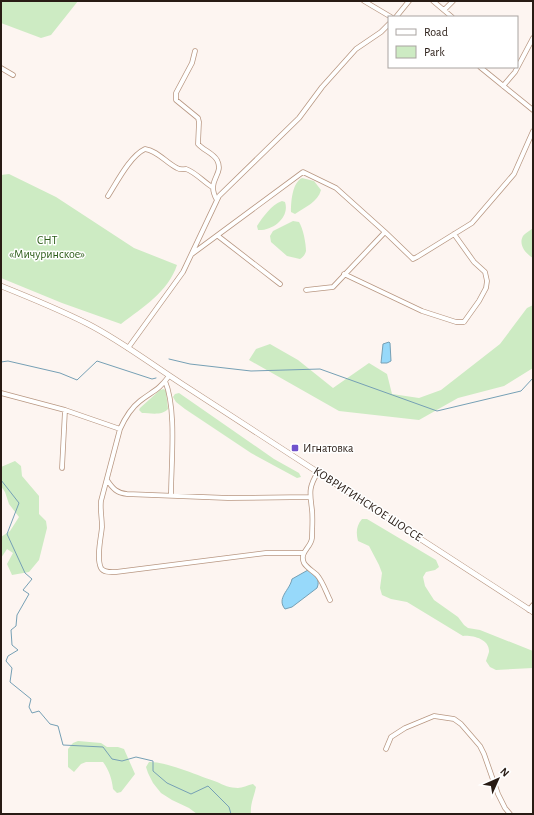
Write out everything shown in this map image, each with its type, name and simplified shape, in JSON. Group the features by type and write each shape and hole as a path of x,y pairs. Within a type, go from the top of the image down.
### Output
{"main road":[{"path":"1,286 54,307 90,325 128,348"},
{"name":"КОВРИГИНСКОЕ ШОССЕ","path":"128,348 531,611"}],"street":[{"path":"364,1 389,16"},
{"path":"397,16 410,1"},
{"path":"433,1 451,16"},
{"path":"444,10 453,1"},
{"path":"128,348 183,272 208,222 217,200 224,190 299,118 310,106 322,87 356,49 381,32 388,25"},
{"path":"518,66 533,38"},
{"path":"194,52 192,63 176,93 176,100 198,118 200,122 198,144 217,160 219,170 212,187 213,194 217,200"},
{"path":"1,68 13,75"},
{"path":"481,68 533,110"},
{"path":"503,86 517,68"},
{"path":"192,254 303,172 336,188 413,258 417,258 472,223 514,174 533,131"},
{"path":"108,196 133,158 138,152 145,149 156,152 180,170 186,169 212,187"},
{"path":"306,290 333,287 385,232"},
{"path":"344,274 422,311 456,322 464,322 479,301 488,281 485,272 474,262 454,234"},
{"path":"218,236 280,284"},
{"path":"169,376 155,392 135,405 124,420 120,429 101,501 100,511 102,524 99,560 102,568 108,572 137,570 266,553 303,553"},
{"path":"165,381 169,390 172,420 170,495"},
{"path":"1,393 65,410 120,429"},
{"path":"62,468 65,410"},
{"path":"318,472 312,482 309,497 312,511 312,540 303,553 304,563 318,576 330,600"},
{"path":"107,480 115,491 120,493 228,498 309,497"},
{"path":"531,611 533,605"},
{"path":"386,749 391,737 405,728 434,716 454,719 461,724 480,746 498,794 505,808 510,814"}],"green space":[{"path":"1,1 78,1 51,35 41,38 1,23"},
{"name":"СНТ «Мичуринское»","path":"9,174 56,197 134,248 177,265 168,283 146,305 121,324 62,303 1,278 1,175"},
{"path":"302,178 314,181 321,190 314,201 295,214 291,212 291,203 294,188"},
{"path":"282,201 285,202 286,208 283,218 274,226 264,230 258,230 257,226 265,215 274,205"},
{"path":"293,221 299,222 305,240 306,251 304,256 300,259 287,256 271,242 270,236 273,231"},
{"path":"533,228 533,258 525,252 521,243 523,236"},
{"path":"533,305 533,368 504,386 458,398 419,420 339,411 249,360 256,349 270,344 298,360 333,388 369,363 387,374 392,394 419,398 441,390 500,344 527,308"},
{"path":"164,389 166,391 168,409 163,413 152,414 142,413 139,410 160,390"},
{"path":"179,393 274,459 299,473 301,477 297,478 251,453 185,409 176,402 173,397 175,394"},
{"path":"15,461 21,466 22,476 39,496 39,514 46,521 47,528 39,560 29,572 12,575 7,564 13,553 7,549 1,558 1,537 10,531 19,517 9,504 5,492 1,486 1,467"},
{"path":"362,519 367,519 436,560 439,567 435,570 426,572 423,577 425,586 434,600 458,617 468,628 480,630 533,651 533,668 496,670 490,667 486,661 489,648 484,641 471,636 463,636 407,602 391,599 382,595 380,588 382,573 379,565 369,546 358,541 357,530"},
{"path":"78,741 101,743 107,747 118,747 124,749 135,774 121,792 117,793 113,789 110,775 103,762 86,762 81,764 74,772 68,767 68,749 73,743"},
{"path":"149,762 173,766 232,787 240,788 253,784 256,787 251,814 197,814 161,793 153,783 148,773 146,767"}],"water":[{"path":"389,342 391,361 381,363 383,344"},
{"path":"308,570 315,576 318,582 317,588 292,607 285,609 282,601 292,579"}],"waterway":[{"path":"169,359 190,364 251,371 320,369 437,411 521,391 533,378"},
{"path":"1,362 8,361 60,373 77,380 97,361 152,379 156,378"},
{"path":"1,480 19,503 7,534 25,573 32,579 23,590 29,594 17,615 16,626 11,630 12,645 18,650 8,656 6,661 12,668 10,682 31,699 29,707 32,713 39,711 50,724 58,726 63,745 103,747 112,759 122,761 136,757 153,761 153,771 167,783 191,794 208,786 229,807 231,814"}],"place":[{"name":"Игнатовка","path":"295,448"}]}
